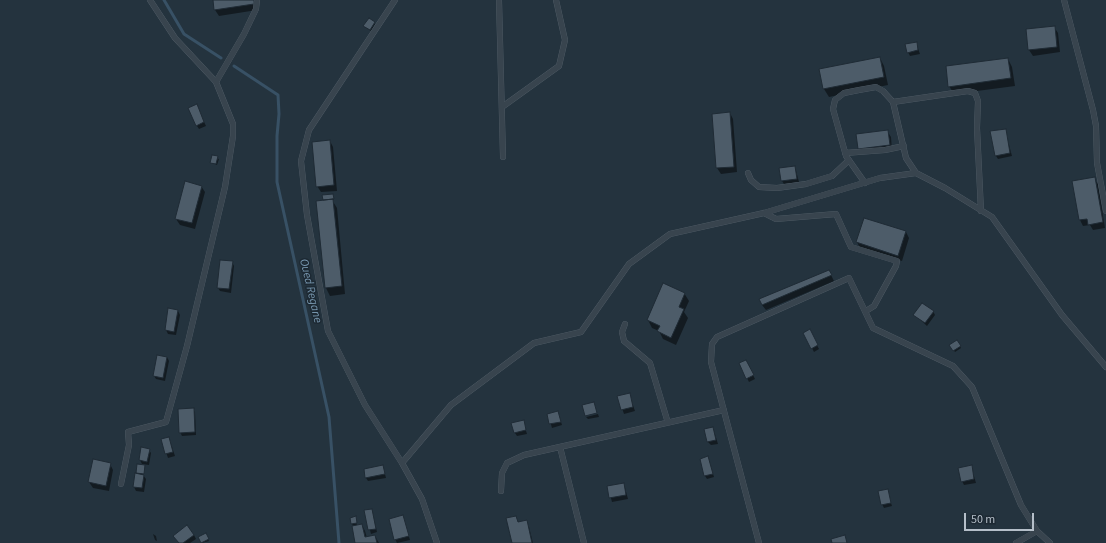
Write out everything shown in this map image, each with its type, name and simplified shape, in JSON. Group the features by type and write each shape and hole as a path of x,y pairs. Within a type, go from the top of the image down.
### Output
{"lane":[{"path":"122,484 129,445 128,432 166,422 187,346 225,187 233,136 233,124 216,82 175,38 150,0"},
{"path":"216,82 244,34 256,9 257,0"},
{"path":"499,0 503,157"},
{"path":"502,107 559,66 565,40 556,0"},
{"path":"1064,0 1094,115 1097,163 1106,211"},
{"path":"393,1 309,130 301,161 307,215 328,331 365,405 402,463 422,499 437,543"},
{"path":"865,183 846,154 833,109 835,100 844,93 876,87 883,91 893,102 906,158 916,173 945,188 992,217 1062,315 1106,367"},
{"path":"893,102 968,91 975,93 978,101 977,128 981,211"},
{"path":"846,154 879,151 904,146"},
{"path":"748,173 751,180 759,187 777,188 806,184 832,176 849,160"},
{"path":"402,463 451,405 534,343 581,332 629,264 670,234 764,213 880,178 916,173"},
{"path":"764,213 776,219 836,214 851,247 897,261 896,266 874,306 866,311"},
{"path":"759,543 711,362 712,344 718,337 850,278 873,328 953,366 972,387 1021,505 1037,531 1050,543"},
{"path":"625,324 622,332 624,340 650,363 668,423"},
{"path":"501,491 502,473 507,463 524,456 724,410"},
{"path":"560,447 584,543"},
{"path":"1016,543 1037,531"}],"building":[{"path":"213,0 254,0 254,4 214,10"},
{"path":"369,18 375,22 370,30 363,26"},
{"path":"1055,26 1057,47 1028,50 1026,29"},
{"path":"917,42 918,50 907,53 905,44"},
{"path":"880,57 884,77 823,89 819,69"},
{"path":"1008,58 1011,78 948,87 946,66"},
{"path":"197,104 204,122 196,126 188,108"},
{"path":"730,112 734,167 716,168 712,114"},
{"path":"1006,129 1010,153 995,156 990,131"},
{"path":"888,130 890,145 858,149 856,134"},
{"path":"330,140 334,185 316,187 312,142"},
{"path":"212,155 218,156 216,164 210,163"},
{"path":"795,166 797,179 781,181 779,168"},
{"path":"1095,177 1103,222 1088,225 1087,219 1079,220 1072,181"},
{"path":"185,181 202,186 192,223 175,219"},
{"path":"333,194 334,199 323,200 322,195"},
{"path":"333,199 342,286 325,288 316,201"},
{"path":"864,218 906,231 898,256 856,242"},
{"path":"220,260 233,261 229,289 217,288"},
{"path":"829,270 832,275 762,305 759,299"},
{"path":"663,283 685,293 679,307 684,309 671,338 657,331 660,326 647,320"},
{"path":"922,303 934,311 925,323 913,315"},
{"path":"168,308 178,310 174,332 165,330"},
{"path":"810,329 818,345 811,349 803,333"},
{"path":"957,340 961,346 953,351 949,345"},
{"path":"157,355 167,357 163,378 153,376"},
{"path":"746,360 754,375 746,379 739,363"},
{"path":"630,393 633,407 621,410 617,396"},
{"path":"594,402 597,413 585,416 582,405"},
{"path":"194,408 195,432 179,433 178,409"},
{"path":"558,411 561,422 549,424 547,414"},
{"path":"524,420 526,430 514,433 511,423"},
{"path":"713,427 716,440 707,442 704,429"},
{"path":"169,437 173,452 165,454 161,439"},
{"path":"141,447 150,449 147,462 139,460"},
{"path":"708,456 713,474 704,476 700,459"},
{"path":"93,459 111,463 106,486 88,482"},
{"path":"137,464 145,465 144,474 136,473"},
{"path":"383,465 385,474 365,478 364,469"},
{"path":"972,465 974,479 961,482 958,468"},
{"path":"135,473 144,475 142,488 133,487"},
{"path":"624,483 626,495 609,498 607,486"},
{"path":"888,489 891,503 881,505 878,491"},
{"path":"372,509 376,529 368,530 364,510"},
{"path":"403,515 409,536 394,540 389,519"},
{"path":"356,516 357,523 351,524 350,518"},
{"path":"516,516 518,522 527,520 532,543 512,543 506,518"},
{"path":"362,524 365,537 375,535 377,543 355,543 352,526"},
{"path":"187,525 194,535 183,543 179,543 173,536"},
{"path":"206,533 209,539 201,543 198,537"},
{"path":"845,535 847,543 832,543 831,539"}],"waterway":[{"name":"Oued Regane","path":"164,0 184,34 221,58"},
{"name":"Oued Regane","path":"234,66 278,95 279,114 277,136 277,182 329,417 339,543"}]}
